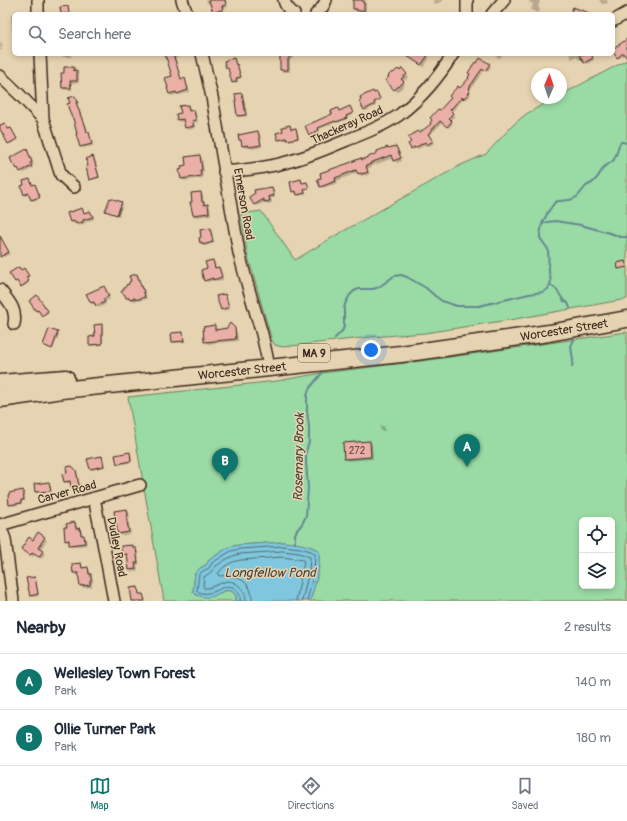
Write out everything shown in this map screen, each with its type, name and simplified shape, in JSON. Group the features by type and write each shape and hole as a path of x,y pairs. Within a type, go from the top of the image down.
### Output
{"highway":[{"name":"Worcester Street","path":"0,388 66,378 414,342 556,322 627,309"},
{"name":"Worcester Street","path":"0,399 75,388 394,355 562,331 627,319"},
{"path":"0,383 66,378"}],"street":[{"path":"38,0 38,12"},
{"path":"182,0 186,12"},
{"path":"284,0 284,4 291,12"},
{"path":"318,12 325,5 326,0"},
{"path":"467,0 467,12"},
{"path":"494,12 504,0"},
{"path":"615,20 627,13"},
{"path":"40,56 43,119 61,175 74,187"},
{"name":"Emerson Road","path":"202,56 212,97 241,263 262,334 267,357"},
{"name":"Thackeray Road","path":"224,172 265,167 296,160 356,137 382,125 398,115 417,99 441,72 452,56"},
{"path":"0,76 43,119"},
{"path":"0,290 14,311 14,324"},
{"name":"Carver Road","path":"0,526 140,485"},
{"name":"Dudley Road","path":"94,498 114,601"},
{"path":"0,526 4,540 13,601"}],"green space":[{"path":"627,60 627,299 425,333 371,337 282,347 275,345 272,341 247,253 241,214 261,211 295,260 461,165 486,154 513,125 526,114 544,104 567,104 567,92"},
{"path":"627,332 627,601 310,601 318,573 317,550 312,547 283,542 229,547 209,560 206,565 195,573 193,592 220,593 224,591 232,591 235,594 236,601 164,601 128,397 277,381 322,373 429,360"}],"water":[{"name":"Longfellow Pond","path":"283,542 306,545 319,551 316,583 310,601 236,601 236,595 230,590 224,591 212,597 202,597 193,592 195,573 206,565 209,560 229,547"}],"building":[{"path":"209,0 225,0 226,5 222,6 223,9 213,12"},
{"path":"353,0 363,0 364,11 357,11 357,9 353,9"},
{"path":"68,6 69,12 61,12 60,7"},
{"path":"573,7 586,12 571,12"},
{"path":"627,39 627,58 623,53 617,58 615,55 615,48"},
{"path":"166,56 174,56 181,79 185,78 188,90 177,94 176,92 169,94 165,78 172,76"},
{"path":"280,56 290,56 288,59 288,70 280,70"},
{"path":"407,56 428,56 421,65"},
{"path":"580,56 592,56 593,58 584,63"},
{"path":"234,58 241,77 236,78 237,81 232,83 228,68 226,68 224,61"},
{"path":"480,58 490,64 485,71 482,69 469,88 470,89 468,91 470,92 463,99 462,97 450,110 453,113 449,118 452,121 447,127 440,121 428,134 433,141 427,145 425,142 411,149 408,144 411,142 408,138 417,131 419,133 431,124 430,123 432,120 430,118 451,98 449,96 458,86 460,88 469,78 470,74 468,73 475,62 477,63"},
{"path":"64,67 74,67 74,71 77,70 77,81 70,81 71,88 62,88 61,73 64,73"},
{"path":"402,68 407,74 401,79 404,82 394,90 385,80 392,72 393,73 398,69 400,71"},
{"path":"373,91 374,93 377,92 380,99 374,102 375,104 364,110 359,101 361,100 360,97"},
{"path":"242,93 246,115 237,116 235,94"},
{"path":"75,96 92,144 80,147 73,118 67,104 70,103 68,98"},
{"path":"188,105 189,111 194,110 196,120 192,121 194,126 185,128 183,119 177,120 176,114 181,113 179,106"},
{"path":"350,106 353,113 346,116 347,118 318,128 319,130 309,135 305,126 332,114 331,111 338,108 339,111"},
{"path":"5,123 8,129 11,128 17,139 8,144 0,129 0,125"},
{"path":"290,125 291,129 296,128 298,138 278,140 276,133 283,131 282,127"},
{"path":"258,131 261,145 249,147 248,145 242,146 238,135"},
{"path":"396,146 401,158 393,161 391,155 370,163 371,164 366,166 368,172 358,174 356,170 335,178 336,181 320,187 317,179 321,178 320,173 361,158 362,160 377,153 377,151"},
{"path":"27,149 32,166 20,172 14,164 13,165 10,158"},
{"path":"200,155 202,170 200,170 201,176 181,179 179,170 182,169 181,166 186,165 185,157"},
{"path":"93,156 99,177 89,180 86,159"},
{"path":"30,179 32,185 35,184 40,197 31,200 28,193 24,195 21,186 24,185 23,181"},
{"path":"301,179 302,183 307,182 309,188 304,189 305,193 297,195 296,191 292,192 290,182"},
{"path":"272,187 274,196 269,196 270,201 264,202 264,199 254,205 249,197 255,193 254,190"},
{"path":"201,192 202,202 204,202 204,205 208,204 209,213 193,215 190,202 192,202 191,193"},
{"path":"110,198 122,202 117,215 105,211"},
{"path":"82,208 84,213 90,211 93,217 76,224 75,221 70,222 67,213"},
{"path":"210,228 213,242 203,245 202,242 200,243 199,238 201,237 200,230"},
{"path":"0,236 9,252 0,257"},
{"path":"213,260 215,268 219,267 222,277 204,281 201,270 207,268 205,262"},
{"path":"625,261 627,267 618,269 617,263"},
{"path":"19,267 21,270 24,268 29,276 26,277 29,281 21,287 17,281 15,282 9,273"},
{"path":"137,274 145,297 135,300 135,298 126,298 121,292 131,281 129,276"},
{"path":"104,286 109,296 103,299 105,302 96,306 94,302 91,303 86,294"},
{"path":"225,294 229,307 221,310 216,296"},
{"path":"37,295 48,311 42,316 38,310 36,311 29,301"},
{"path":"230,323 235,328 236,339 204,342 203,327 215,325 215,330 227,328"},
{"path":"102,324 102,344 89,345 89,337 95,336 94,325"},
{"path":"49,329 58,332 52,349 43,345"},
{"path":"183,332 184,341 172,342 171,333"},
{"path":"370,441 371,457 344,459 343,443"},
{"path":"130,452 131,461 117,464 115,455"},
{"path":"102,456 104,466 90,469 87,459"},
{"path":"72,466 76,470 79,486 71,487 70,481 64,482 62,474 67,473 66,467"},
{"path":"49,482 51,491 35,492 34,484"},
{"path":"23,490 24,500 21,500 21,503 9,505 9,493"},
{"path":"127,509 128,516 126,516 129,532 118,534 114,511"},
{"path":"75,522 76,529 80,528 81,535 84,535 85,543 69,545 69,540 65,541 64,527 67,527 66,524"},
{"path":"38,532 45,537 38,548 43,551 39,557 32,553 30,555 21,549 29,537 33,540"},
{"path":"133,545 133,548 136,548 138,563 135,563 136,569 129,570 127,554 122,555 121,546"},
{"path":"81,563 82,568 88,567 89,574 91,574 90,585 80,586 78,573 73,573 72,564"},
{"path":"35,577 38,594 30,596 26,578"},
{"path":"138,587 139,594 143,594 145,601 132,601 130,588"}],"waterway":[{"name":"Rosemary Brook","path":"335,338 343,330 345,304 350,295 359,289 373,289 379,287 394,276 401,275 407,277 426,288 442,301 457,306 479,306 543,292 548,289 551,281 548,249 540,238 542,224 548,212 555,202 573,199 578,196 586,186 597,178 604,167 613,161 621,142 627,143"},
{"name":"Rosemary Brook","path":"542,224 555,221 581,225 620,237 627,237"},
{"path":"550,285 556,289 564,301 568,303 570,308"},
{"path":"572,366 573,360 571,346 574,339"},
{"name":"Rosemary Brook","path":"295,543 295,534 306,516 308,488 306,451 309,442 307,396 309,389 322,373"}],"place":[{"name":"Wellesley Town Forest","path":"467,467"},
{"name":"Ollie Turner Park","path":"225,481"}]}
